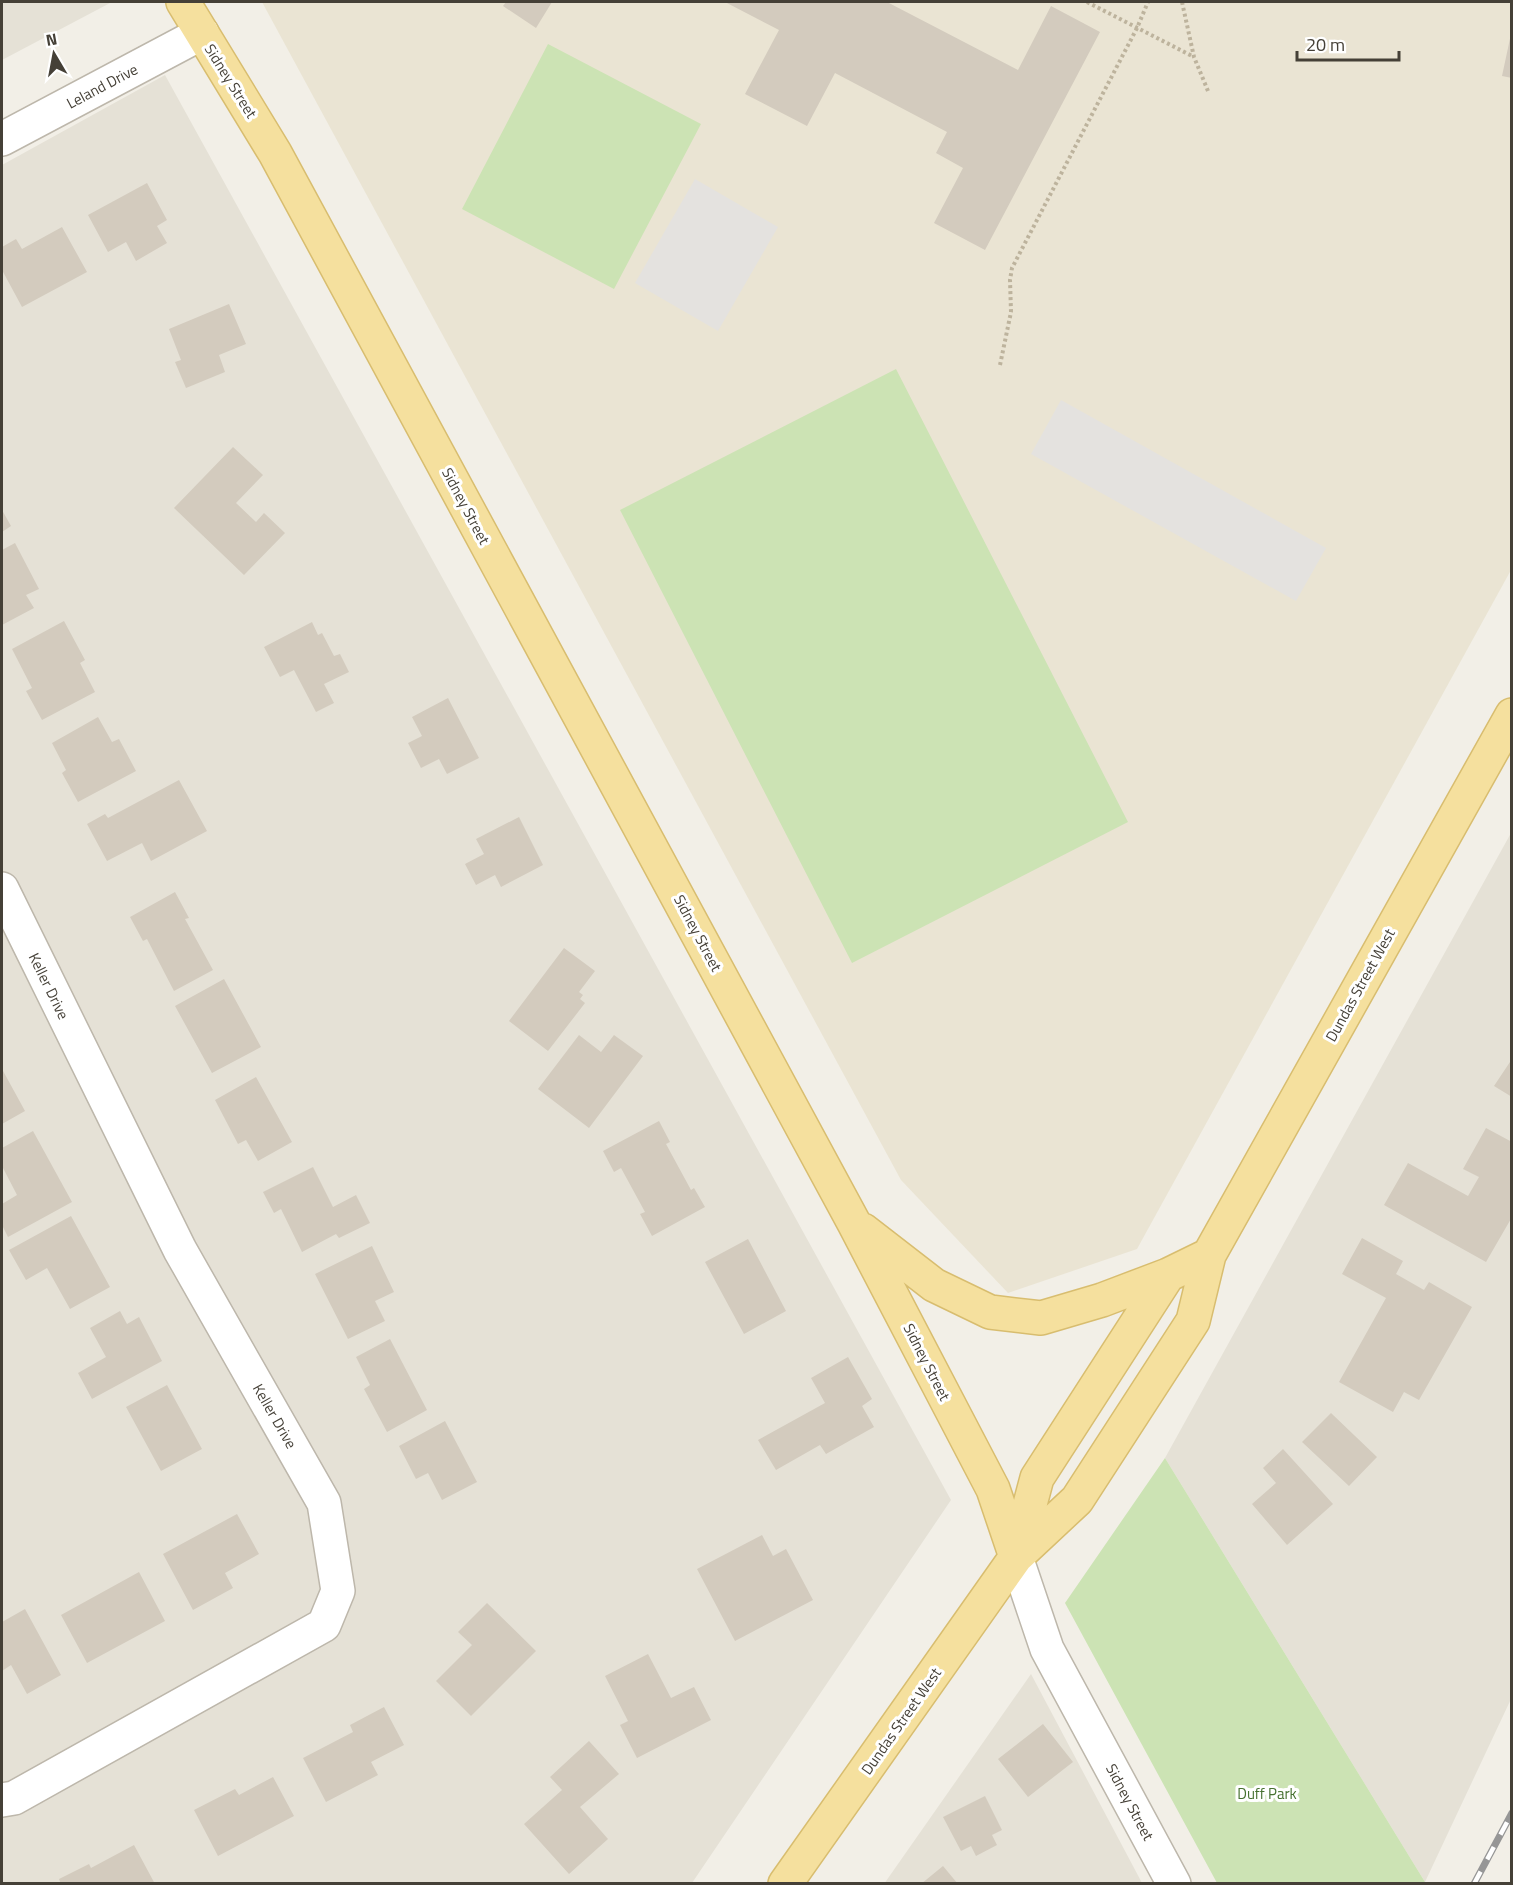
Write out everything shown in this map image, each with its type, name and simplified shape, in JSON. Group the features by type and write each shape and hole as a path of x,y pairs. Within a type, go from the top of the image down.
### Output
{"main road":[{"name":"Sidney Street","path":"183,2 275,153 855,1223 993,1489 1016,1557"},
{"name":"Dundas Street West","path":"785,1884 1016,1557 1077,1500 1193,1321 1209,1255 1512,716"},
{"path":"855,1223 934,1285 990,1312 1041,1318 1124,1292 1168,1275 1209,1255"},
{"name":"Dundas Street West","path":"1016,1557 1037,1478 1168,1275"}],"street":[{"name":"Leland Drive","path":"2,139 202,33"},
{"name":"Keller Drive","path":"2,889 180,1250 324,1503 338,1591 324,1625 14,1798 2,1800"},
{"name":"Sidney Street","path":"1016,1557 1047,1649 1174,1884"}],"path":[{"path":"1087,2 1194,57"},
{"path":"1000,365 1011,312 1012,268 1137,28 1148,2"},
{"path":"1182,2 1194,57 1208,91"}],"shaded area":[{"path":"2,2 112,2 2,60"},
{"path":"262,2 1511,2 1511,570 1137,1249 1008,1293 901,1180"},
{"path":"165,75 951,1500 692,1883 2,1883 2,165"},
{"path":"695,179 778,227 718,331 635,283"},
{"path":"1061,400 1326,548 1296,601 1031,454"},
{"path":"1511,833 1511,1699 1425,1882 1165,1458"},
{"path":"1031,1674 1142,1883 884,1884"}],"green space":[{"path":"548,44 701,124 614,289 462,209"},
{"path":"896,369 1128,822 852,963 620,510"},
{"name":"Duff Park","path":"1165,1458 1424,1883 1217,1883 1065,1603"}],"building":[{"path":"506,2 552,2 536,28 503,6"},
{"path":"725,2 887,2 1018,70 1051,6 1100,32 985,250 934,223 963,168 936,153 947,132 835,73 807,126 745,94 779,30"},
{"path":"1512,35 1512,78 1502,76"},
{"path":"147,183 167,220 157,226 167,243 136,261 126,242 108,252 88,215"},
{"path":"62,227 87,272 22,307 2,270 2,247 16,239 22,249"},
{"path":"229,304 246,344 219,355 225,372 186,388 175,362 181,360 169,329"},
{"path":"233,447 263,475 236,503 256,522 264,513 285,533 244,575 174,508"},
{"path":"2,510 11,526 2,532"},
{"path":"15,543 39,589 26,595 34,608 2,625 2,550"},
{"path":"64,621 85,660 80,663 95,692 42,720 26,691 32,688 12,649"},
{"path":"312,622 318,635 322,633 334,656 340,654 349,672 324,684 334,703 316,712 294,670 280,677 264,647"},
{"path":"448,698 479,758 447,774 439,759 421,768 408,743 422,736 412,717"},
{"path":"98,717 112,742 119,739 136,771 78,802 62,773 66,770 52,743"},
{"path":"179,780 207,831 151,861 142,843 107,861 87,824 105,814 108,818"},
{"path":"519,817 543,865 501,887 495,875 476,885 465,864 484,854 476,839"},
{"path":"175,892 189,918 185,919 213,970 174,991 147,939 143,941 130,917"},
{"path":"564,948 595,971 579,992 583,995 580,999 585,1003 548,1051 509,1021"},
{"path":"224,979 261,1047 212,1073 175,1006"},
{"path":"579,1035 601,1052 614,1035 643,1056 589,1128 538,1089"},
{"path":"1512,1059 1512,1097 1494,1086"},
{"path":"2,1069 25,1111 2,1124"},
{"path":"256,1077 292,1142 258,1161 246,1140 238,1144 215,1100"},
{"path":"659,1121 670,1142 666,1144 691,1190 694,1188 705,1207 652,1236 640,1214 645,1212 621,1168 614,1172 603,1151"},
{"path":"1486,1128 1512,1142 1512,1217 1486,1262 1384,1205 1408,1163 1468,1196 1479,1177 1463,1169"},
{"path":"33,1131 72,1202 8,1237 2,1225 2,1204 17,1195 2,1166 2,1148"},
{"path":"313,1167 333,1207 356,1195 370,1223 339,1238 336,1234 302,1252 281,1209 274,1213 263,1192"},
{"path":"71,1216 110,1287 70,1309 47,1268 26,1280 9,1250"},
{"path":"1362,1238 1403,1261 1396,1274 1424,1290 1429,1282 1472,1307 1419,1400 1404,1392 1393,1412 1339,1382 1386,1298 1342,1274"},
{"path":"748,1239 786,1311 744,1334 705,1262"},
{"path":"372,1246 394,1292 375,1301 385,1321 348,1339 315,1274"},
{"path":"120,1311 127,1324 139,1317 162,1361 92,1399 78,1373 106,1357 90,1328"},
{"path":"390,1339 427,1410 387,1432 364,1389 370,1385 356,1357"},
{"path":"848,1357 872,1399 862,1406 874,1427 826,1454 820,1445 776,1470 758,1440 825,1403 811,1378"},
{"path":"167,1385 202,1449 161,1471 126,1407"},
{"path":"1331,1413 1377,1457 1349,1486 1302,1442"},
{"path":"445,1421 477,1482 442,1500 428,1473 416,1479 399,1446"},
{"path":"1283,1449 1333,1504 1287,1545 1252,1504 1276,1483 1263,1468"},
{"path":"237,1514 259,1554 225,1573 233,1588 193,1610 163,1554"},
{"path":"762,1535 773,1556 786,1549 813,1600 735,1641 697,1569"},
{"path":"139,1572 165,1621 87,1663 61,1615"},
{"path":"487,1603 536,1651 471,1716 436,1681 472,1645 458,1632"},
{"path":"25,1609 61,1675 27,1694 11,1665 2,1671 2,1622"},
{"path":"648,1654 671,1698 694,1687 711,1720 637,1758 620,1725 628,1721 605,1676"},
{"path":"384,1707 404,1745 371,1762 378,1775 326,1802 303,1758 353,1732 350,1725"},
{"path":"1043,1724 1073,1762 1028,1797 998,1759"},
{"path":"589,1741 619,1774 580,1807 608,1839 569,1874 524,1824 562,1790 550,1777"},
{"path":"273,1777 294,1816 218,1856 194,1810 235,1789 239,1795"},
{"path":"985,1796 1002,1830 992,1835 997,1845 976,1856 971,1846 961,1851 943,1817"},
{"path":"134,1845 155,1884 61,1884 59,1879 89,1864 91,1868"},
{"path":"943,1866 958,1884 921,1884"}],"railway":[{"path":"1474,1884 1512,1813"}]}
